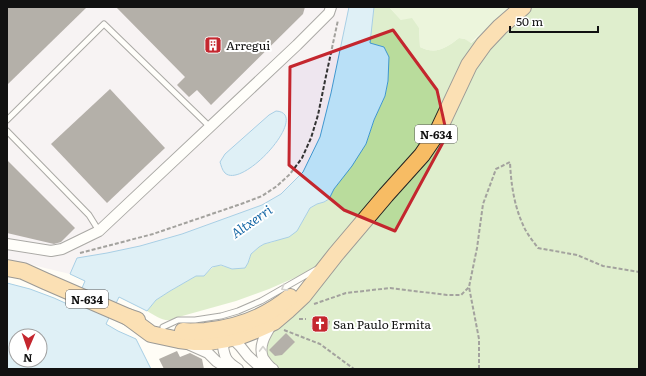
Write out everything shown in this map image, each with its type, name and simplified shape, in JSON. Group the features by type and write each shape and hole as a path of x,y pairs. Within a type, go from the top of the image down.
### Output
{"highway":[{"name":"N-634","path":"128,317 151,334 195,342 209,342 238,337 272,324 303,296 336,254 422,155 437,133 469,65 484,44 500,27 523,7"},
{"name":"N-634","path":"7,268 23,271 46,280 128,317 163,327 193,332 217,330 263,315 281,304 318,268 336,254"}],"street":[{"path":"7,244 51,250 62,249 99,231 302,40 328,13 331,7"},
{"path":"238,369 228,362 224,356 223,347 227,339 231,334 268,318 281,304"},
{"path":"272,324 266,333 262,349 263,358 272,369"},
{"path":"193,332 217,335 236,342 259,366 272,369"},
{"path":"179,340 208,353 217,365 228,369"}],"lane":[{"path":"7,120 104,24 209,126"},
{"path":"7,131 89,215 99,231"},
{"path":"163,327 178,320 195,320 221,316 238,311 261,301 318,268"}],"path":[{"path":"62,249 64,255 71,256 153,234 262,196 286,178 302,158 311,138 318,115 339,18"},
{"path":"479,369 479,338 469,287 477,248 483,204 496,169 510,162 511,180 516,206 524,228 538,248 577,255 603,266 639,272"},
{"path":"310,309 314,304 346,293 390,288 447,295 461,295 469,287"},
{"path":"300,318 305,314"},
{"path":"272,324 320,344 354,369"}],"highlighted area":[{"path":"393,30 437,90 447,135 395,231 344,210 289,165 290,67"}],"shaded area":[{"path":"7,7 349,7 320,137 303,172 281,194 262,205 182,234 140,246 79,258 70,274 7,259"}],"green space":[{"path":"374,7 389,7 401,20 412,18 419,28 420,47 436,50 450,45 459,38 465,39 471,43 512,7 639,7 639,369 278,369 266,355 270,335 298,306 308,272 236,301 172,320 161,319 147,311 156,300 196,276 204,276 216,266 219,265 232,269 248,263 251,254 259,247 297,231 310,208 329,199 334,189 366,144 374,120 385,96 388,81 384,47 369,43"},
{"path":"389,7 512,7 470,43 465,39 459,38 450,45 441,49 431,50 420,47 419,28 401,20"}],"water":[{"name":"Altxerri","path":"349,7 374,7 370,43 384,47 389,57 388,81 385,96 374,120 366,144 352,166 334,189 329,199 310,208 297,231 289,237 264,244 259,247 251,254 245,268 232,269 221,265 212,267 204,276 196,276 156,300 147,311 119,297 106,324 136,339 151,369 7,369 7,283 30,289 74,307 85,281 70,274 77,258 140,246 182,234 262,205 281,194 303,172 320,137"},
{"path":"276,111 285,115 286,124 271,149 246,171 234,175 225,173 220,162 225,154 269,115"}],"building":[{"path":"7,7 87,7 7,85"},
{"name":"Arregui","path":"116,7 305,7 303,14 211,105 197,90 189,97 177,85 185,77"},
{"path":"110,89 165,148 107,203 51,144"},
{"path":"7,160 75,228 61,242 54,244 7,233"},
{"name":"San Paulo Ermita","path":"313,317 330,321 328,330 311,327"},
{"path":"286,333 295,342 282,355 275,356 269,350"},
{"path":"177,351 180,357 190,353 202,359 204,369 164,369 159,359"}],"place":[{"name":"Arregui","path":"213,45"},
{"name":"San Paulo Ermita","path":"320,324"}]}
